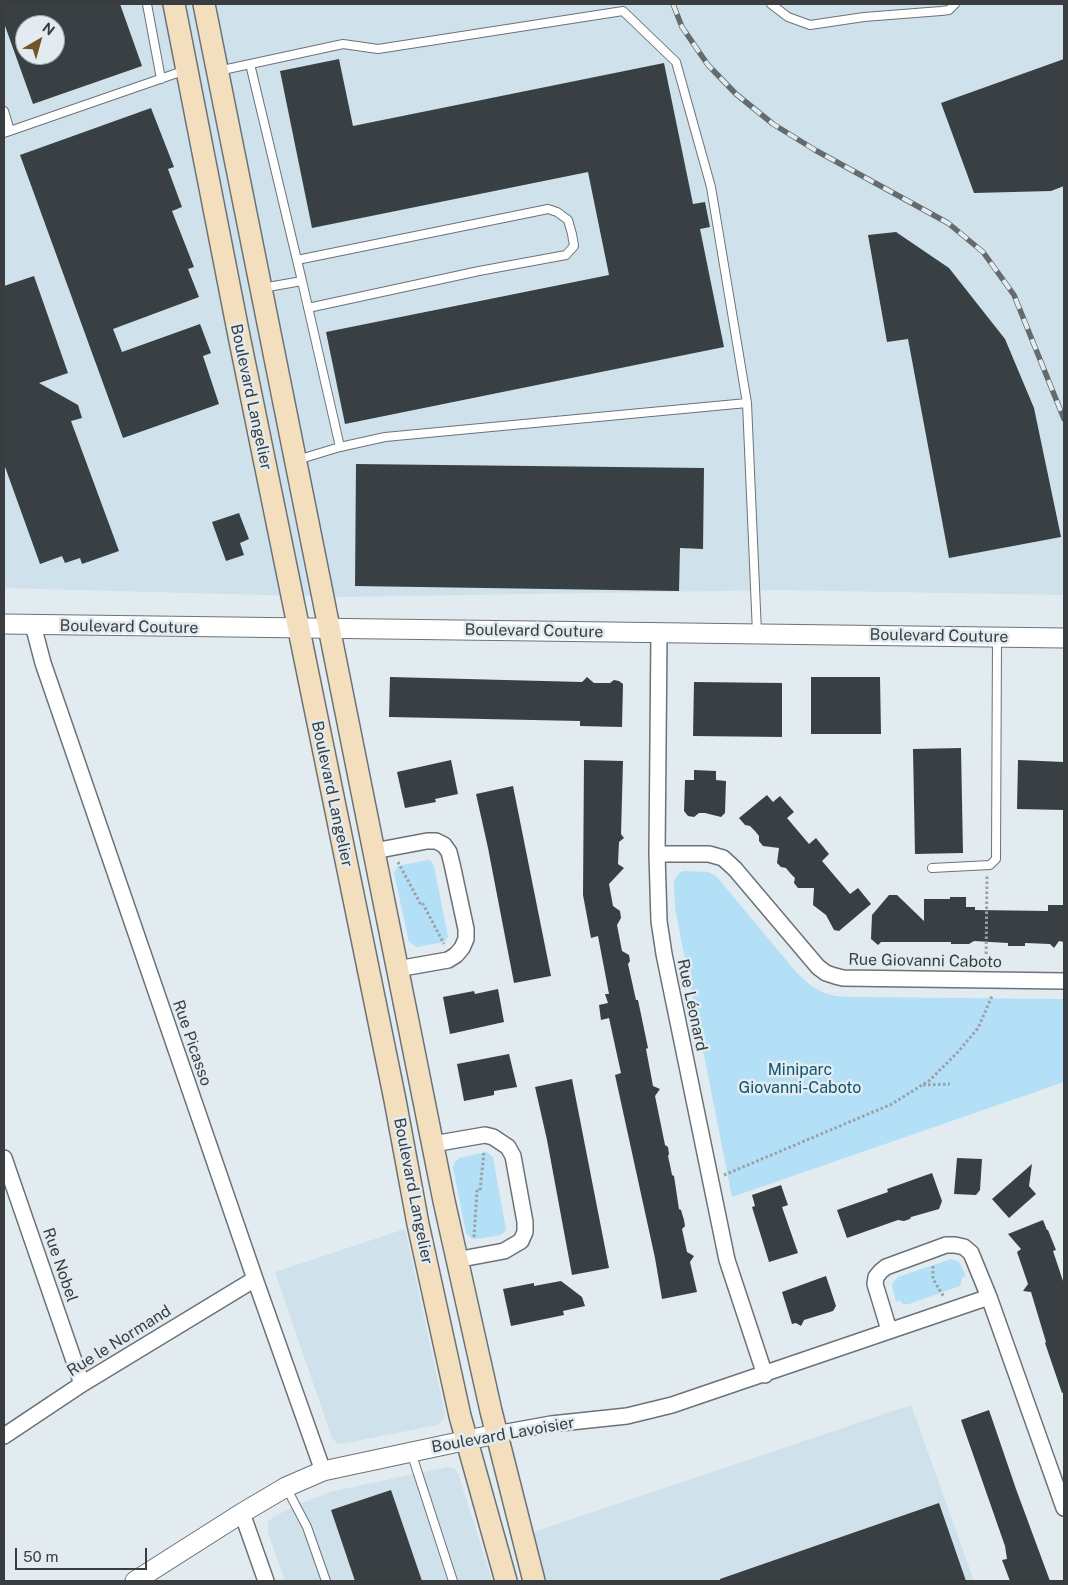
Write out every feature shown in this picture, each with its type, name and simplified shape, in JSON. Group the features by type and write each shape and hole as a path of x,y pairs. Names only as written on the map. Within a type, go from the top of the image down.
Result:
{"main road":[{"name":"Boulevard Langelier","path":"174,4 395,1100 413,1198 466,1440 506,1581"},
{"name":"Boulevard Langelier","path":"204,4 456,1260 496,1434 534,1581"}],"street":[{"name":"Boulevard Couture","path":"4,624 1064,638"},
{"name":"Rue Picasso","path":"33,625 43,663 323,1471"},
{"name":"Rue Léonard","path":"659,633 657,854 659,921 710,1180 732,1278 764,1375"},
{"name":"Boulevard Langelier","path":"374,851 427,841 436,841 444,844 449,852 466,929 466,939 462,948 451,958"},
{"name":"Rue Giovanni Caboto","path":"657,854 709,854 723,858 735,869 812,960 826,973 843,978 1064,981"},
{"path":"397,970 451,958"},
{"name":"Boulevard Langelier","path":"433,1144 485,1136 493,1137 508,1147 513,1156 525,1232 521,1241 504,1252 456,1260"},
{"name":"Rue Nobel","path":"4,1158 82,1384"},
{"path":"889,1330 876,1290 876,1277 886,1267 946,1245 964,1247 971,1253 976,1261 1064,1508"},
{"name":"Rue le Normand","path":"4,1436 82,1384 255,1279"},
{"name":"Boulevard Lavoisier","path":"135,1581 286,1487 323,1471 411,1451 551,1424 642,1413 764,1375 889,1330 989,1297"},
{"path":"242,1513 266,1581"}],"lane":[{"path":"147,4 162,79"},
{"path":"770,4 788,17 810,25 950,10 955,4"},
{"path":"218,71 343,44 378,49 623,10 676,62 711,187 747,403 757,634"},
{"path":"250,64 340,447"},
{"path":"4,111 7,132 186,70"},
{"path":"297,260 548,209 557,212 568,220 572,234 574,246 566,255 479,271 308,308"},
{"path":"262,288 302,281"},
{"path":"296,461 340,447 385,437 747,403"},
{"path":"932,868 990,865 996,859 997,636"},
{"path":"411,1451 453,1581"},
{"path":"286,1487 307,1527 326,1581"}],"path":[{"path":"398,862 420,903 422,902 451,958"},
{"path":"710,1180 892,1104 930,1080 958,1052 978,1028 992,979 987,865"},
{"path":"922,1085 950,1084"},
{"path":"474,1237 485,1136"},
{"path":"933,1250 933,1279 952,1310"}],"shaded area":[{"path":"4,4 1064,4 1064,595 780,590 341,597 4,588"},
{"path":"405,1229 445,1414 444,1419 437,1425 341,1444 337,1443 332,1438 275,1272"},
{"path":"911,1405 974,1581 545,1581 534,1532"},
{"path":"447,1467 455,1469 458,1473 492,1581 285,1581 268,1533 268,1522 273,1517 330,1492"}],"green space":[{"path":"430,860 434,866 448,937 444,942 417,947 409,942 394,873 398,866"},
{"name":"Miniparc Giovanni-Caboto","path":"683,871 708,872 716,876 797,973 810,985 822,992 835,996 855,997 1064,999 1064,1082 732,1197 675,908 674,882 678,874"},
{"path":"487,1152 493,1157 506,1230 501,1235 472,1239 466,1233 453,1168 454,1163 459,1158"},
{"path":"951,1259 959,1262 966,1276 962,1278 960,1286 909,1304 903,1304 899,1300 896,1302 892,1286 898,1277"}],"building":[{"path":"4,4 120,4 142,66 33,104 19,65 65,65 65,15 15,15 15,54 4,23"},
{"path":"339,59 353,126 664,63 693,204 705,202 710,227 700,229 724,347 345,424 326,332 609,275 588,172 312,228 280,71"},
{"path":"1064,59 1064,186 1051,191 974,193 941,103"},
{"path":"151,108 174,167 168,169 182,207 172,211 194,267 188,269 199,297 113,329 122,352 200,324 211,353 203,356 219,404 123,438 20,155"},
{"path":"896,232 949,268 1005,339 1034,408 1061,537 949,558 908,339 887,342 868,235"},
{"path":"34,276 68,373 39,383 78,405 82,418 71,421 119,551 82,564 80,558 65,563 62,556 40,564 4,464 4,286"},
{"path":"356,464 704,468 703,549 680,548 679,591 355,586"},
{"path":"239,513 249,539 240,543 244,555 226,561 212,522"},
{"path":"390,677 582,682 587,677 594,683 619,681 623,684 622,727 580,726 580,721 389,717"},
{"path":"811,677 880,677 881,734 811,734"},
{"path":"694,682 782,683 782,737 693,736"},
{"path":"961,748 963,853 915,854 913,749"},
{"path":"451,760 458,794 435,799 436,802 405,808 397,772"},
{"path":"584,760 623,761 621,834 624,838 619,842 618,864 624,868 609,884 613,906 620,911 621,918 617,925 622,951 629,955 630,961 628,964 648,1048 646,1049 653,1086 660,1089 655,1096 665,1145 668,1147 668,1156 672,1175 674,1176 679,1209 684,1220 685,1226 682,1229 687,1252 694,1256 690,1262 697,1292 662,1299 655,1258 615,1075 621,1073 609,1018 601,1020 599,1005 608,1003 605,994 609,994 598,936 591,938 583,895"},
{"path":"1018,760 1064,762 1064,810 1017,809"},
{"path":"694,770 716,771 716,780 726,781 725,813 721,817 699,813 694,817 688,816 684,811 685,780 694,780"},
{"path":"513,786 551,976 514,983 476,794"},
{"path":"767,795 773,802 780,796 794,812 787,818 809,844 816,838 829,854 822,861 850,894 858,888 871,904 839,931 834,930 826,915 813,905 814,888 798,888 794,883 795,878 786,868 781,867 777,863 779,848 763,846 755,831 750,826 745,825 739,818"},
{"path":"889,895 897,895 924,921 924,899 966,897 966,907 975,907 975,910 1048,911 1048,905 1064,905 1064,942 1059,941 1054,948 1050,944 1025,943 1025,946 1008,946 1008,943 974,941 969,944 951,944 951,942 881,942 878,945 871,939 872,915"},
{"path":"498,989 504,1022 450,1034 443,997 474,991 475,994"},
{"path":"509,1054 517,1087 494,1091 494,1095 464,1101 457,1064"},
{"path":"572,1079 609,1268 572,1275 547,1140 535,1087"},
{"path":"957,1158 982,1159 980,1190 976,1195 954,1194"},
{"path":"1032,1164 1029,1186 1036,1194 1009,1218 992,1199"},
{"path":"932,1173 942,1201 939,1209 911,1217 904,1221 898,1220 847,1238 837,1210 888,1192 887,1189"},
{"path":"781,1185 788,1205 782,1207 798,1253 769,1262 752,1207 755,1206 752,1195"},
{"path":"1043,1220 1056,1250 1053,1251 1064,1284 1064,1392 1062,1393 1045,1343 1031,1292 1023,1291 1028,1284 1017,1252 1021,1249 1008,1234"},
{"path":"826,1276 836,1306 833,1311 804,1320 801,1326 796,1323 792,1324 782,1292"},
{"path":"561,1281 582,1297 585,1306 563,1311 564,1315 511,1326 503,1289 534,1283 534,1286"},
{"path":"989,1410 1050,1581 1010,1581 1002,1560 1007,1559 1005,1546 961,1420"},
{"path":"391,1490 422,1581 355,1581 331,1510"},
{"path":"939,1503 966,1581 720,1581 720,1579"}],"railway":[{"path":"673,4 682,27 708,65 736,94 773,124 815,150 948,223 983,252 1014,295 1064,419"}]}
